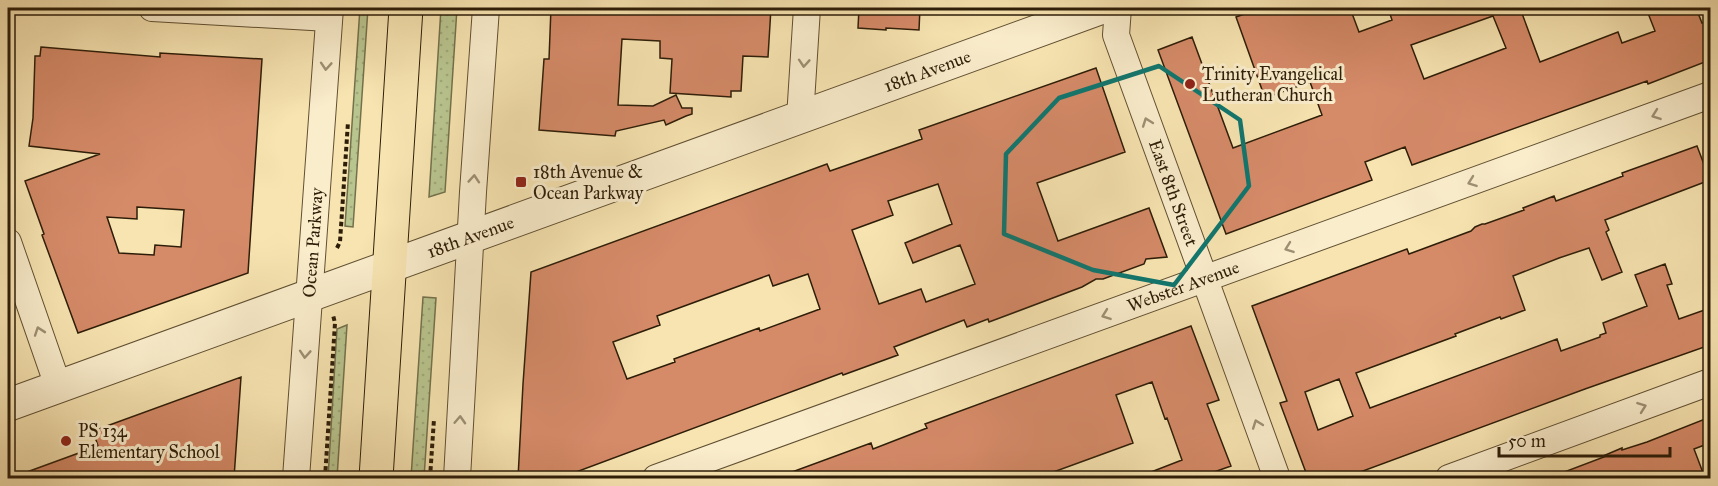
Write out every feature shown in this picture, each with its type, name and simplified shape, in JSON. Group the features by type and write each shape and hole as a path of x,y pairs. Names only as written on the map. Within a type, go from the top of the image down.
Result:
{"main road":[{"path":"376,478 406,8"}],"street":[{"path":"152,8 330,13"},
{"path":"457,478 470,237 486,8"},
{"path":"800,118 807,8"},
{"name":"18th Avenue","path":"8,405 58,386 320,304 333,286 1101,8"},
{"name":"East 8th Street","path":"1118,8 1116,35 1277,478"},
{"name":"Ocean Parkway","path":"296,478 320,304 330,13"},
{"name":"Webster Avenue","path":"656,478 1710,95"},
{"path":"8,242 58,386"},
{"path":"1449,478 1710,382"}],"path":[{"path":"320,304 335,323 325,478"}],"highlighted area":[{"path":"1159,66 1240,120 1249,186 1174,285 1093,270 1004,234 1006,154 1059,98"}],"green space":[{"path":"360,8 368,8 353,227 345,226"},
{"path":"441,8 457,8 445,192 429,197"},
{"path":"423,297 436,298 424,478 411,478"},
{"path":"347,325 337,478 328,478 337,329"}],"building":[{"path":"551,8 771,8 768,57 743,56 741,91 731,91 731,97 670,93 672,59 660,58 660,41 622,39 618,105 653,106 676,95 682,108 692,108 692,114 666,125 664,120 616,131 615,136 539,130 544,59 549,59"},
{"path":"859,8 920,8 919,30 858,28"},
{"path":"1261,8 1350,8 1359,32 1392,20 1388,8 1520,8 1540,62 1618,32 1622,43 1655,31 1646,8 1696,8 1702,23 1706,22 1710,33 1710,60 1648,84 1647,81 1412,165 1405,147 1365,162 1372,180 1226,234 1158,50 1192,37 1233,148 1322,115 1310,82 1265,98 1236,17","holes":["1493,16 1506,48 1424,79 1411,45"]},
{"path":"41,47 160,57 160,53 262,59 248,273 78,333 25,181 100,154 29,146 33,118 35,56 40,56","holes":["137,207 184,210 181,247 155,245 154,255 119,253 107,217 137,219"]},
{"path":"1096,68 1125,152 1037,183 1058,241 1149,208 1167,257 1146,259 1144,264 1103,279 1096,279 1082,287 989,322 988,319 967,327 964,320 894,347 898,355 843,375 842,373 560,478 518,478 531,272 827,164 830,171 922,139 919,130","holes":["938,184 952,224 905,243 913,263 960,245 975,284 926,302 921,289 879,304 852,230 893,215 888,201","808,274 820,309 760,331 759,328 627,379 613,342 660,325 657,316 769,275 773,286"]},
{"path":"1697,146 1710,180 1605,220 1609,230 1606,232 1622,272 1602,280 1589,248 1559,258 1513,276 1525,310 1501,319 1500,317 1356,373 1370,408 1557,339 1561,351 1600,337 1606,333 1603,323 1647,306 1635,275 1665,264 1672,284 1667,285 1679,319 1710,308 1710,345 1344,478 1308,478 1280,403 1287,401 1252,306 1407,249 1409,254 1471,231 1482,224 1524,210 1523,208 1554,196 1556,201 1623,176 1622,173","holes":["1339,379 1353,416 1318,430 1305,392"]},
{"path":"1191,326 1219,400 1207,404 1231,466 1197,478 1138,478 1182,460 1152,382 1116,395 1133,443 1037,478 781,478 781,476 871,443 873,449 927,428 925,424"},
{"path":"241,377 234,478 17,478 16,476 98,446 93,431"},
{"path":"1710,417 1710,443 1694,449 1705,478 1551,478 1622,448 1622,450 1647,442"}],"place":[{"name":"Trinity Evangelical Lutheran Church","path":"1190,84"},
{"name":"18th Avenue & Ocean Parkway","path":"521,182"},
{"name":"PS 134 Elementary School","path":"66,441"}]}
